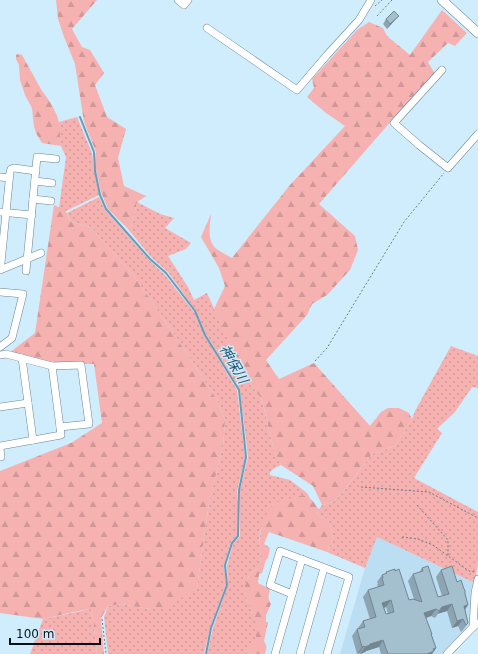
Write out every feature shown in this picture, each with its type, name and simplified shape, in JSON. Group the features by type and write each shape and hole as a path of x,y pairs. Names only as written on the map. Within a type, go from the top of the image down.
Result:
{"main road":[{"path":"442,0 478,33"}],"street":[{"path":"178,0 184,5 188,0"},
{"path":"206,28 297,90 357,23 371,0"},
{"path":"442,70 394,123 418,145 448,168 478,134"},
{"path":"26,271 38,157 56,159"},
{"path":"11,265 0,263 3,212 10,172 11,169 14,168 36,172"},
{"path":"0,177 9,178"},
{"path":"35,181 52,183"},
{"path":"33,199 51,201"},
{"path":"3,212 32,215"},
{"path":"0,270 41,253"},
{"path":"0,292 23,294 12,338 0,347"},
{"path":"0,355 6,354 52,366 81,365 89,424 60,427"},
{"path":"22,358 33,440"},
{"path":"0,446 61,435 52,366"},
{"path":"0,407 28,403"},
{"path":"0,449 0,457"},
{"path":"292,594 270,585 280,550 349,577 327,654"},
{"path":"275,654 302,559"},
{"path":"300,654 324,568"},
{"path":"447,654 475,625 477,576"}],"path":[{"path":"375,7 382,0"},
{"path":"377,16 392,0"},
{"path":"315,361 328,348 404,222 448,168"},
{"path":"361,487 429,492 478,518"},
{"path":"417,505 448,540 448,556"},
{"path":"402,537 418,539 433,545 477,576"},
{"path":"102,619 106,654"}],"shaded area":[{"path":"377,537 475,583 469,625 442,654 340,654 365,568"}],"green space":[{"path":"56,0 97,0 72,29 82,47 90,50 104,73 95,85 107,117 126,129 118,158 124,186 146,196 137,202 131,228 127,228 108,209 101,192 95,165 96,152 84,122 75,64 58,19"},
{"path":"442,10 467,33 455,46 448,43 428,62 435,74 386,127 319,204 355,236 358,250 350,270 327,295 312,304 307,315 266,360 279,379 314,363 370,426 381,412 388,408 399,408 409,413 412,419 395,446 372,454 342,493 333,502 322,505 313,486 281,465 274,451 262,400 244,374 214,309 225,286 219,268 201,237 211,214 210,238 212,243 218,250 232,258 290,185 345,126 307,97 314,88 312,79 357,30 369,22 383,28 387,36 410,55"},
{"path":"16,55 22,55 55,111 59,123 61,146 42,143 37,135 34,127 32,108 25,95 20,80 19,65 16,59"},
{"path":"77,117 92,153 99,195 66,211 59,208 66,157 61,146 59,122"},
{"path":"99,197 105,210 149,260 165,275 194,312 204,335 237,390 245,457 237,491 237,535 231,542 224,565 226,584 210,628 204,654 108,654 104,617 108,606 121,604 150,609 197,587 209,503 223,446 225,420 217,400 137,280 91,227 71,222 67,213"},
{"path":"137,202 160,214 174,218 165,228 191,243 186,249 168,256 188,287 194,300 207,293 244,374 262,400 274,451 281,465 270,472 270,475 290,480 307,493 310,498 303,495 273,505 263,522 260,538 260,564 257,569 250,573 245,585 245,593 250,608 256,618 256,642 248,652 249,654 207,654 213,628 228,584 227,566 233,544 240,536 240,490 248,457 240,390 206,334 196,311 168,272 152,258 127,228 131,228"},
{"path":"54,205 65,210 71,222 91,227 137,280 217,400 225,420 223,446 209,503 197,587 167,609 150,609 121,604 108,606 101,618 104,654 97,654 91,609 43,619 0,613 0,471 71,443 102,423 94,364 49,364 9,353 35,333"},
{"path":"451,346 478,356 478,388 472,387 455,412 437,429 442,433 414,478 478,512 478,562 475,583 377,537 365,568 327,552 332,539 331,528 327,519 319,516 317,512 322,505 333,502 342,493 372,454 395,446 412,419"},
{"path":"303,495 311,499 319,510 317,512 319,516 327,519 332,532 331,543 327,552 269,532 264,544 270,548 268,558 262,573 259,574 258,583 270,589 269,599 271,604 266,615 266,622 268,622 264,641 266,648 265,654 249,654 248,652 250,646 256,642 256,618 250,608 245,593 245,585 250,573 258,568 260,563 260,537 264,518 273,505"},
{"path":"91,609 97,654 30,654 43,619"}],"building":[{"path":"394,11 399,16 390,24 386,19"},
{"path":"428,566 438,597 449,594 441,570 452,566 457,582 461,580 465,590 468,605 464,606 468,623 466,625 463,619 457,621 452,604 442,607 439,611 436,609 424,613 436,648 433,649 434,651 427,654 388,654 383,640 362,647 357,629 365,627 363,621 376,617 368,590 384,585 382,575 387,573 386,572 399,569 409,600 413,599 422,602 413,574 423,571 422,568","holes":["391,600 394,612 386,614 382,603"]}],"waterway":[{"name":"神保川","path":"80,117 94,152 95,171 100,195 106,209 150,259 166,273 195,311 205,335 239,390 246,457 239,490 238,536 232,543 225,565 227,585 211,628 206,654"}]}
